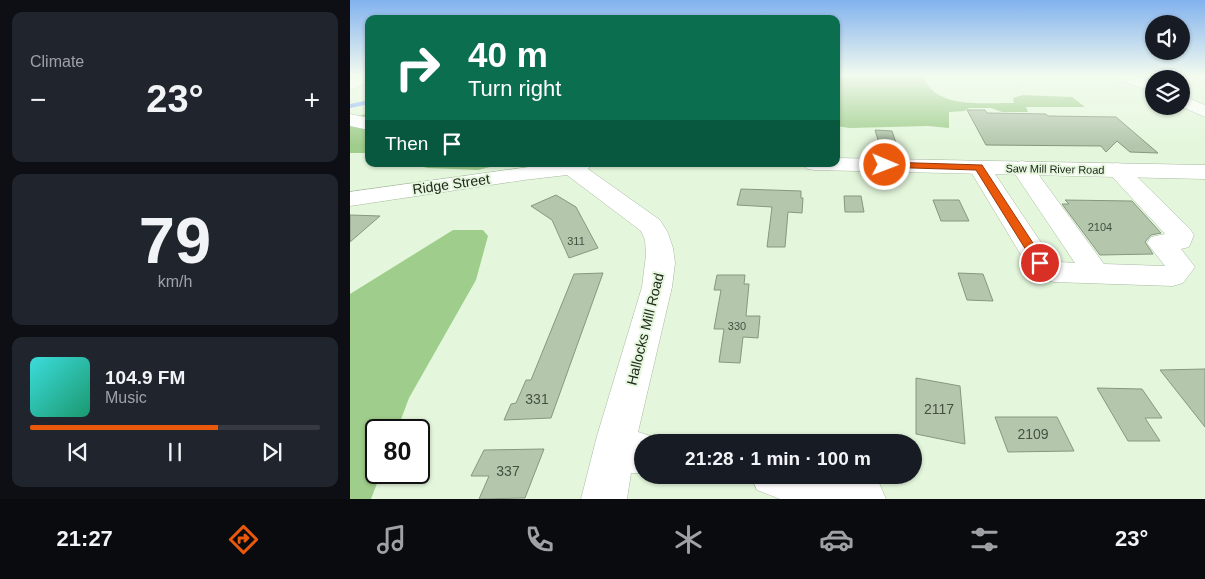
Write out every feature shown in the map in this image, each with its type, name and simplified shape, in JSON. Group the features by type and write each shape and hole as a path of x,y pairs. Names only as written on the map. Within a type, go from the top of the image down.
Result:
{"main road":[{"path":"1190,104 1205,112"},
{"path":"350,120 365,123"},
{"name":"Saw Mill River Road","path":"840,164 1205,172"},
{"name":"Ridge Street","path":"350,199 569,167"},
{"name":"Hallocks Mill Road","path":"578,167 651,226 658,236 660,248 661,265 628,452 604,499"},
{"path":"979,167 1040,263 1054,272 1173,276 1181,267 1162,243 1179,241 1181,235 1117,170"},
{"path":"1022,168 1090,264 1085,274"},
{"path":"806,484 863,499"}],"green space":[{"path":"840,98 947,98 976,103 1014,103 1013,98 1074,98 1085,107 1026,107 1028,112 1002,112 991,108 969,108 964,111 949,112 949,128 928,126 840,127"},
{"path":"365,114 365,153 350,153 350,118"},
{"path":"424,167 490,167 478,170"},
{"path":"453,230 483,230 488,236 476,280 409,398 401,419 365,419 365,484 377,484 371,499 350,499 350,294"}],"building":[{"path":"967,110 985,110 987,113 1046,114 1048,116 1116,117 1158,153 1130,152 1117,141 1106,152 1101,146 986,145"},
{"path":"875,130 892,131 897,146 880,146"},
{"path":"741,189 801,191 801,198 803,198 802,213 788,212 785,247 767,247 772,207 737,205"},
{"path":"556,195 576,207 598,248 569,258 552,220 531,206"},
{"path":"844,196 861,196 864,212 845,212"},
{"path":"933,200 959,200 969,221 941,221"},
{"path":"1065,200 1132,201 1161,233 1151,235 1145,242 1153,254 1100,255 1062,204 1069,204"},
{"path":"350,215 380,216 350,242"},
{"path":"603,273 551,418 504,420 511,404 516,403 526,380 531,380 574,274"},
{"path":"958,273 983,274 993,301 967,300"},
{"path":"717,275 745,275 744,284 749,284 746,316 760,316 758,338 743,337 740,363 719,362 724,329 714,329 721,290 714,290"},
{"path":"1205,369 1205,427 1160,370"},
{"path":"916,378 960,386 965,444 916,434"},
{"path":"1097,388 1142,389 1162,418 1145,418 1160,441 1128,441"},
{"path":"995,417 1057,417 1074,451 1008,452"},
{"path":"544,449 525,498 479,499 489,476 471,476 484,450"}],"waterway":[{"path":"350,106 365,103"}],"route":[{"path":"885,165 979,167 1040,263"}]}
